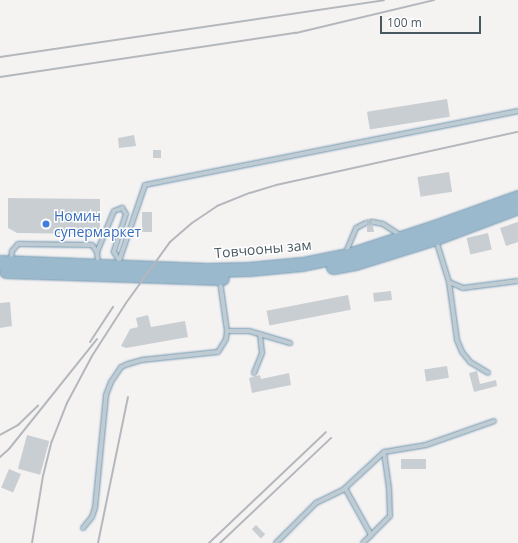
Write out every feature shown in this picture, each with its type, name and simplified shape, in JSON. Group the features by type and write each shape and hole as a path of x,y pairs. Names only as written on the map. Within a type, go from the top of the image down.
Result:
{"highway":[{"name":"Товчооны зам","path":"5,262 98,258 118,263 207,270 249,269 302,264 344,256 404,237 518,197"},
{"name":"Товчооны зам","path":"0,271 219,278 249,278 304,273 355,263 436,238 518,207"}],"lane":[{"path":"118,263 145,185 518,111"},
{"path":"98,258 114,211 122,208 125,210 126,214 114,252 118,263"},
{"path":"373,222 383,224 404,237"},
{"path":"344,256 356,228 366,223"},
{"path":"436,238 449,282 457,340 462,352 470,362 488,373"},
{"path":"5,262 18,244 92,245 98,258"},
{"path":"83,528 92,517 95,508 106,394 115,375 121,368 142,360 218,352 226,339 227,331 219,278"},
{"path":"449,282 463,288 518,281"},
{"path":"227,331 243,330 290,343"},
{"path":"254,373 262,353 260,334"},
{"path":"276,543 316,503 345,488 384,452 426,446 494,421"},
{"path":"363,543 387,519 390,510 384,452"},
{"path":"345,488 371,535"}],"building":[{"path":"447,99 450,117 370,129 367,112"},
{"path":"134,135 136,146 119,148 118,138"},
{"path":"153,150 161,150 161,158 153,158"},
{"path":"449,172 452,192 421,197 417,177"},
{"path":"8,198 100,199 100,229 91,234 17,233 8,228"},
{"path":"142,212 152,212 152,232 142,232"},
{"path":"373,218 370,223 373,226 374,232 367,232 369,223 366,219"},
{"path":"518,222 518,242 506,246 500,228"},
{"path":"488,233 492,250 470,255 467,238"},
{"path":"391,291 392,300 374,302 373,293"},
{"path":"348,295 351,310 269,326 267,311"},
{"path":"10,302 12,326 0,328 0,303"},
{"path":"148,315 151,327 185,321 188,337 126,348 121,346 130,329 138,327 136,318"},
{"path":"447,366 449,378 426,381 424,370"},
{"path":"477,371 480,384 496,380 497,386 474,392 469,373"},
{"path":"289,373 291,385 252,393 249,378 260,375 261,379"},
{"path":"27,435 49,441 40,475 18,469"},
{"path":"401,459 426,459 426,469 401,469"},
{"path":"9,469 21,474 13,492 1,487"},
{"path":"256,525 265,534 261,538 252,529"}],"railway":[{"path":"0,57 384,0"},
{"path":"0,77 296,33 434,0"},
{"path":"32,543 43,476 52,441 67,403 92,356 126,303 170,242 192,223 217,206 276,185 518,132"},
{"path":"90,342 113,307"},
{"path":"0,457 9,449 97,339"},
{"path":"98,543 128,397"},
{"path":"0,435 18,425 38,406"},
{"path":"209,543 326,432"},
{"path":"220,543 331,438"}],"place":[{"name":"Номин супермаркет","path":"46,224"}]}
